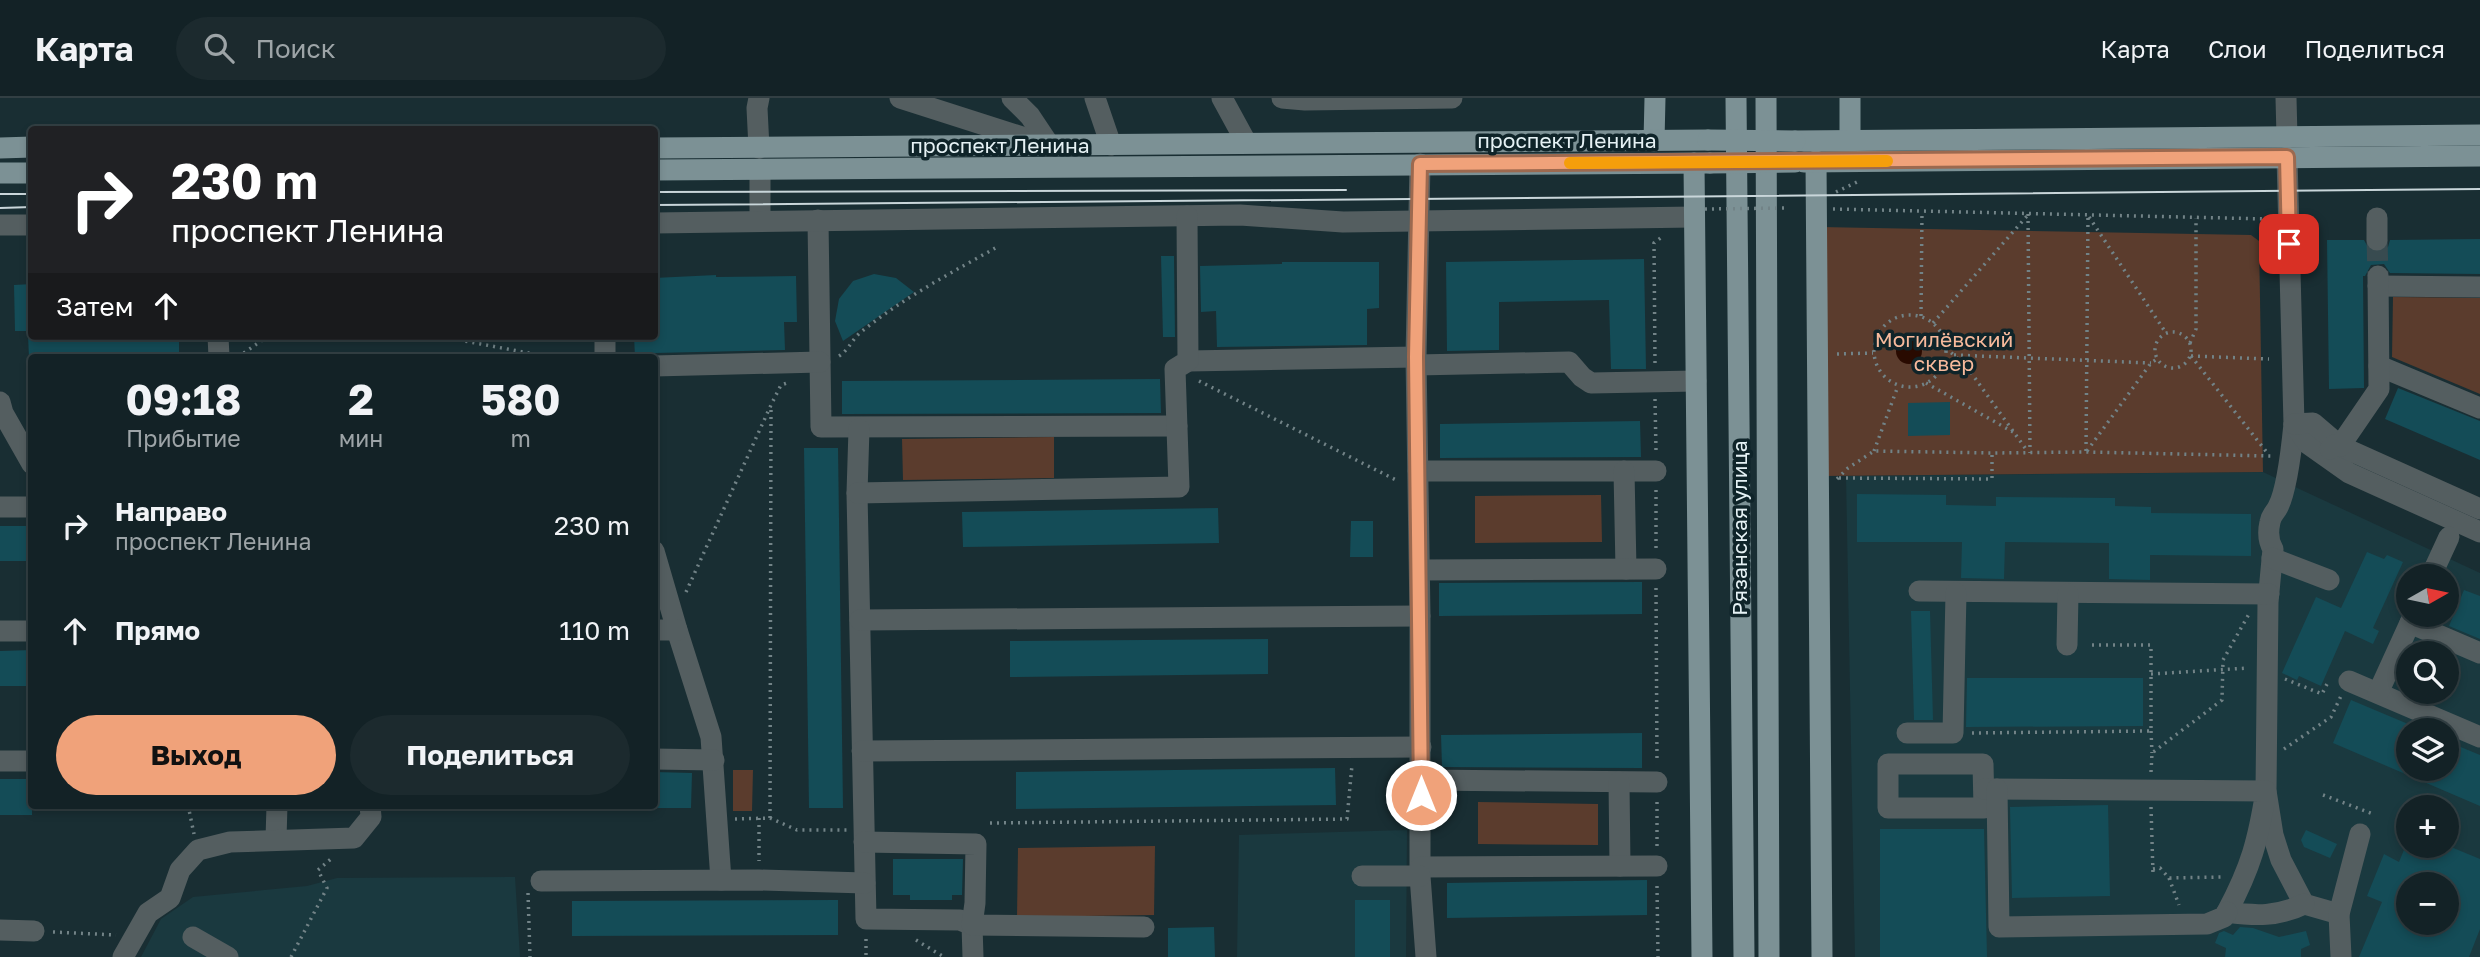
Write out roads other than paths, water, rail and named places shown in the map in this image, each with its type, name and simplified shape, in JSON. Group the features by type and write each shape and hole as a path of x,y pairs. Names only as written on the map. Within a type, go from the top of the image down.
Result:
{"main road":[{"path":"1654,141 1655,98"},
{"name":"Рязанская улица","path":"1736,98 1744,957"},
{"name":"Рязанская улица","path":"1766,98 1769,957"},
{"path":"1850,98 1850,140"},
{"name":"проспект Ленина","path":"658,148 759,158 1114,155 1420,164 1702,163 1802,155 2287,147 2480,135"},
{"name":"проспект Ленина","path":"658,170 759,158 1050,146 1114,155 1246,142 1708,140 1802,155 1850,140 2287,147 2480,156"},
{"path":"0,148 28,148"},
{"path":"1802,155 1816,208 1822,957"},
{"path":"1702,163 1696,381 1702,957"},
{"path":"0,173 28,173"}],"street":[{"path":"759,98 760,221"},
{"path":"900,98 1050,146"},
{"path":"1012,98 1030,116 1050,146"},
{"path":"1096,98 1114,155"},
{"path":"1222,98 1246,142"},
{"path":"1282,98 1452,98"},
{"path":"1990,789 1984,808 1888,808 1888,764 1983,764 1990,789 1999,927 2213,923 2224,917 2245,877 2259,836 2266,791 2269,598 2273,553 2269,541 2269,523 2278,508 2289,464 2294,424 2286,98"},
{"path":"1420,164 1416,361 1421,872 1426,957"},
{"path":"658,223 1240,215 1343,222 1699,213"},
{"path":"1187,216 1188,361"},
{"path":"2377,218 2377,240"},
{"path":"818,220 821,427 859,429 1177,426"},
{"path":"0,225 28,225"},
{"path":"2335,453 2379,389 2378,281 2480,287"},
{"path":"857,493 1178,487 1175,369 1188,361 1569,362 1591,383 1696,381"},
{"path":"658,366 820,368"},
{"path":"2379,366 2480,408"},
{"path":"0,402 6,432 28,459"},
{"path":"2294,424 2308,444 2480,509"},
{"path":"859,429 857,493 866,919 961,920 972,925 1144,927"},
{"path":"2335,453 2349,473 2480,532"},
{"path":"1624,471 1626,569"},
{"path":"1418,481 1656,471"},
{"path":"0,508 28,507"},
{"path":"2437,564 2449,537"},
{"path":"2273,553 2329,580"},
{"path":"658,565 711,737 719,820 721,880"},
{"path":"1420,570 1656,569"},
{"path":"1919,592 2269,598"},
{"path":"1907,733 1953,733 1956,593"},
{"path":"2067,645 2068,594"},
{"path":"860,620 1420,616"},
{"path":"658,629 675,625"},
{"path":"2378,693 2408,627"},
{"path":"2428,627 2480,653"},
{"path":"0,631 28,631"},
{"path":"2341,677 2480,737"},
{"path":"862,751 1421,747"},
{"path":"658,759 714,760"},
{"path":"0,761 28,761"},
{"path":"1421,780 1657,782"},
{"path":"1619,782 1620,866"},
{"path":"1990,789 2266,791"},
{"path":"2266,791 2273,835 2281,860 2304,904"},
{"path":"276,839 277,809"},
{"path":"123,957 148,913 170,898 180,870 198,849 230,842 354,838 371,817 370,809"},
{"path":"2341,957 2339,915 2360,834"},
{"path":"864,836 976,844 973,957"},
{"path":"1362,876 1657,866"},
{"path":"541,881 760,880 865,883"},
{"path":"2227,912 2270,915 2287,912 2304,904 2339,915"},
{"path":"0,930 34,931"},
{"path":"193,937 229,957"}],"tunnel":[{"path":"2377,240 2378,276"}],"tram line":[{"path":"658,205 2480,189"},
{"path":"658,192 1346,190"},
{"path":"0,194 28,194"},
{"path":"0,208 28,207"}],"park label":[{"name":"Могилёвский сквер","path":"1944,352"}]}
